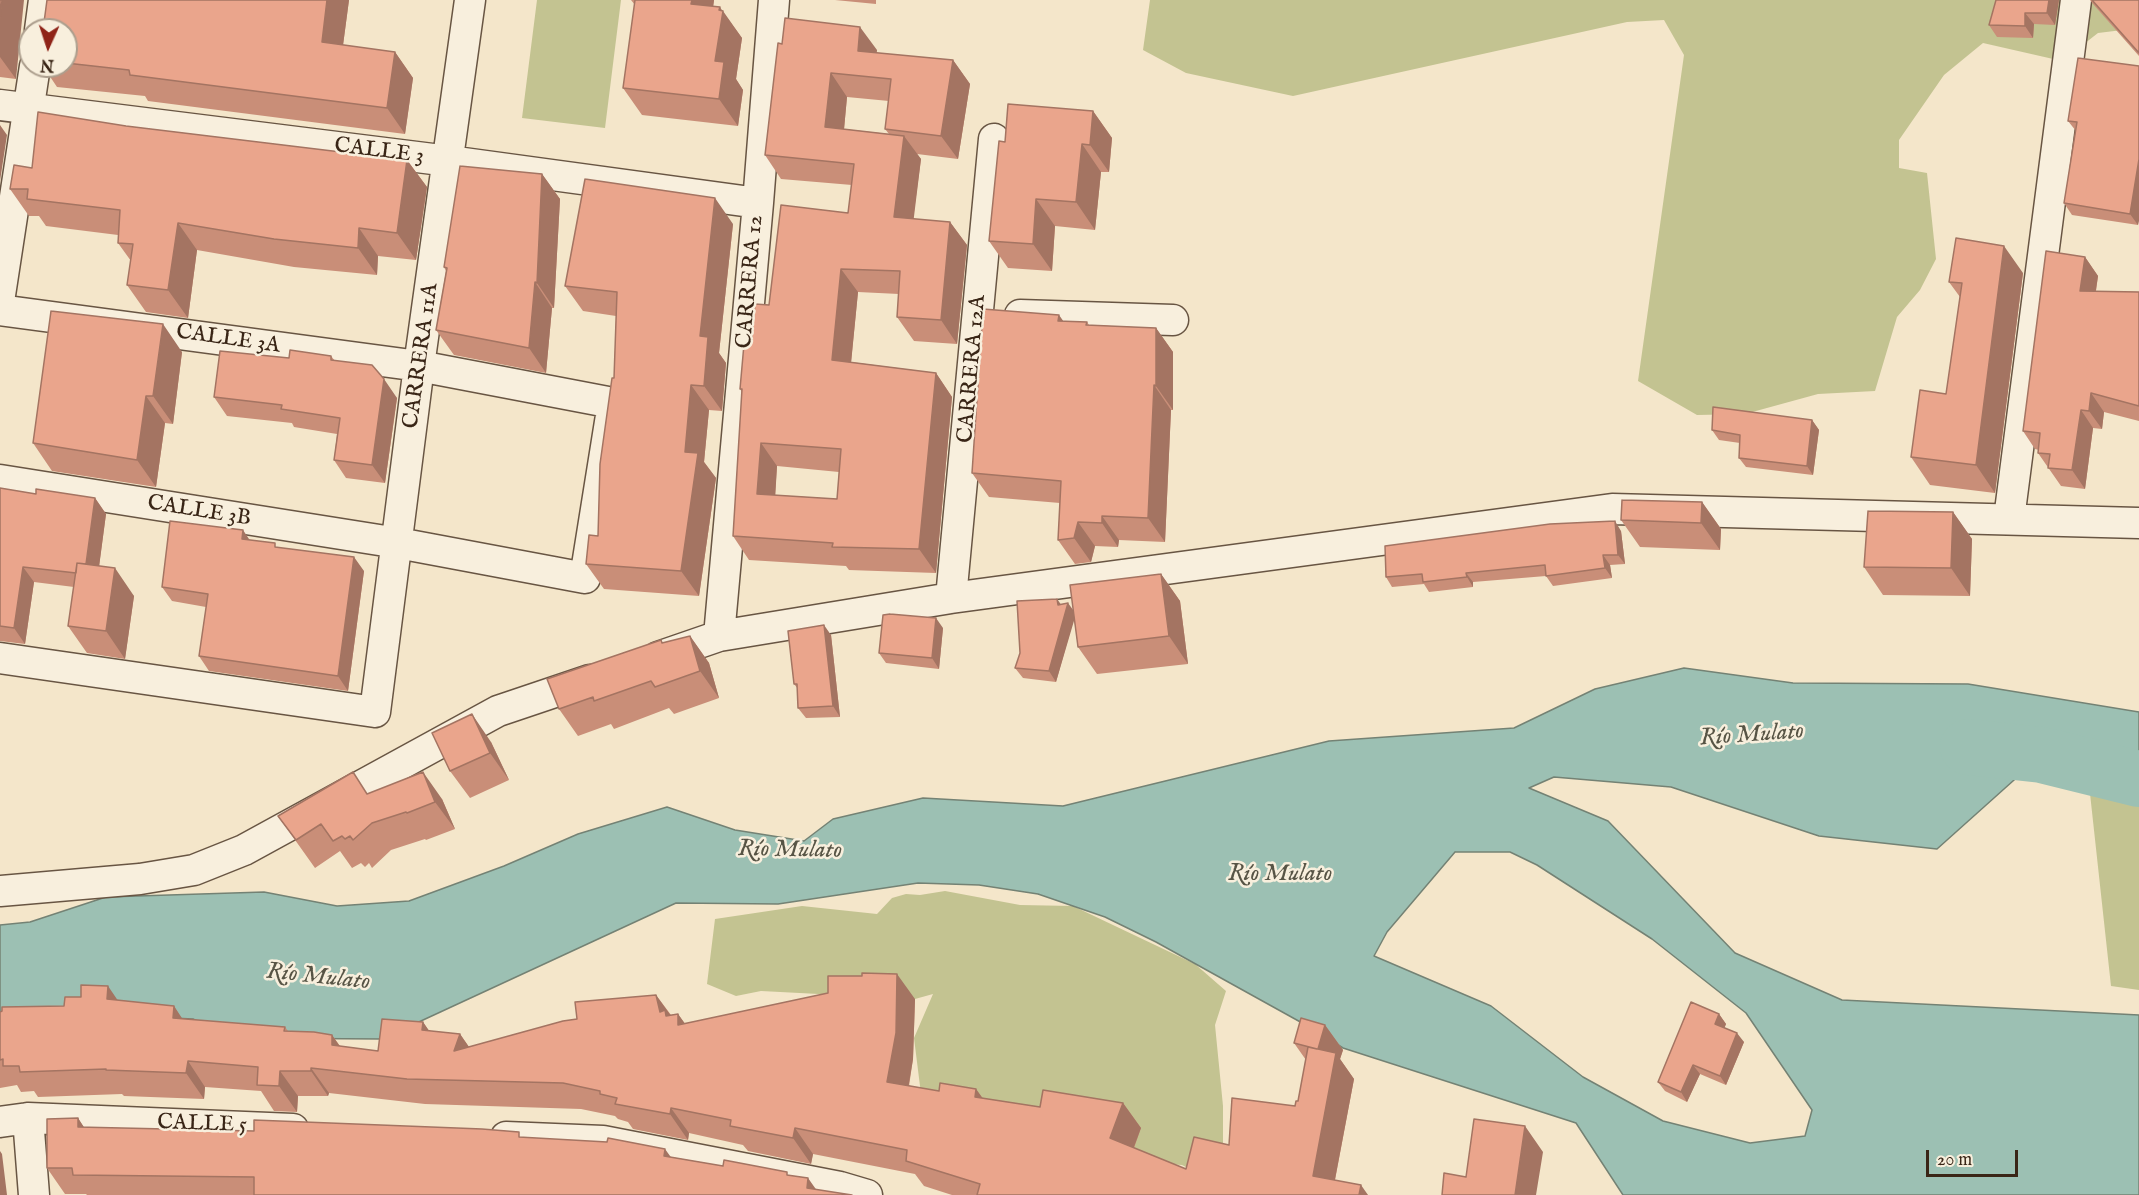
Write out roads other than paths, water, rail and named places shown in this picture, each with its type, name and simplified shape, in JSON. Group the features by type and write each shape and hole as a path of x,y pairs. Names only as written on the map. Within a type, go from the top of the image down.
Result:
{"street":[{"path":"42,18 44,0"},
{"name":"CARRERA 11A","path":"0,658 375,711 419,366 470,0"},
{"name":"CARRERA 12","path":"719,636 774,0"},
{"path":"2009,519 2076,0"},
{"path":"0,295 33,78"},
{"name":"CALLE 3","path":"0,105 449,161 758,203"},
{"name":"CARRERA 12A","path":"951,598 994,139"},
{"name":"CALLE 3A","path":"0,310 419,366 613,403 585,578 398,543"},
{"path":"978,314 1173,320"},
{"name":"CALLE 3B","path":"0,480 398,543"},
{"path":"0,891 140,879 194,870 244,850 498,711 719,636 951,598 1612,509 2139,523"},
{"path":"14,1120 34,1195"},
{"name":"CALLE 5","path":"14,1120 316,1130"},
{"path":"483,1136 603,1141 840,1187 867,1195"}],"water":[{"name":"Río Mulato","path":"1684,668 1793,683 1968,684 2139,712 2139,779 2042,755 1937,849 1819,836 1671,787 1554,777 1529,788 1608,821 1735,953 1842,1000 2139,1015 2139,1195 1623,1195 1576,1123 1343,1048 1156,942 1105,917 1038,894 979,885 918,883 778,904 676,903 382,1039 233,1038 193,1019 172,1018 0,1064 0,925 30,922 106,897 264,892 337,906 409,901 504,866 578,834 667,807 735,830 804,841 833,819 923,798 1063,806 1329,741 1514,728 1595,689","holes":["1455,852 1510,852 1537,865 1652,939 1746,1013 1812,1110 1805,1136 1750,1143 1663,1121 1583,1077 1491,1006 1374,956 1387,932"]}],"waterway":[{"name":"Río Mulato","path":"1968,747 2042,755 2139,779"}]}
